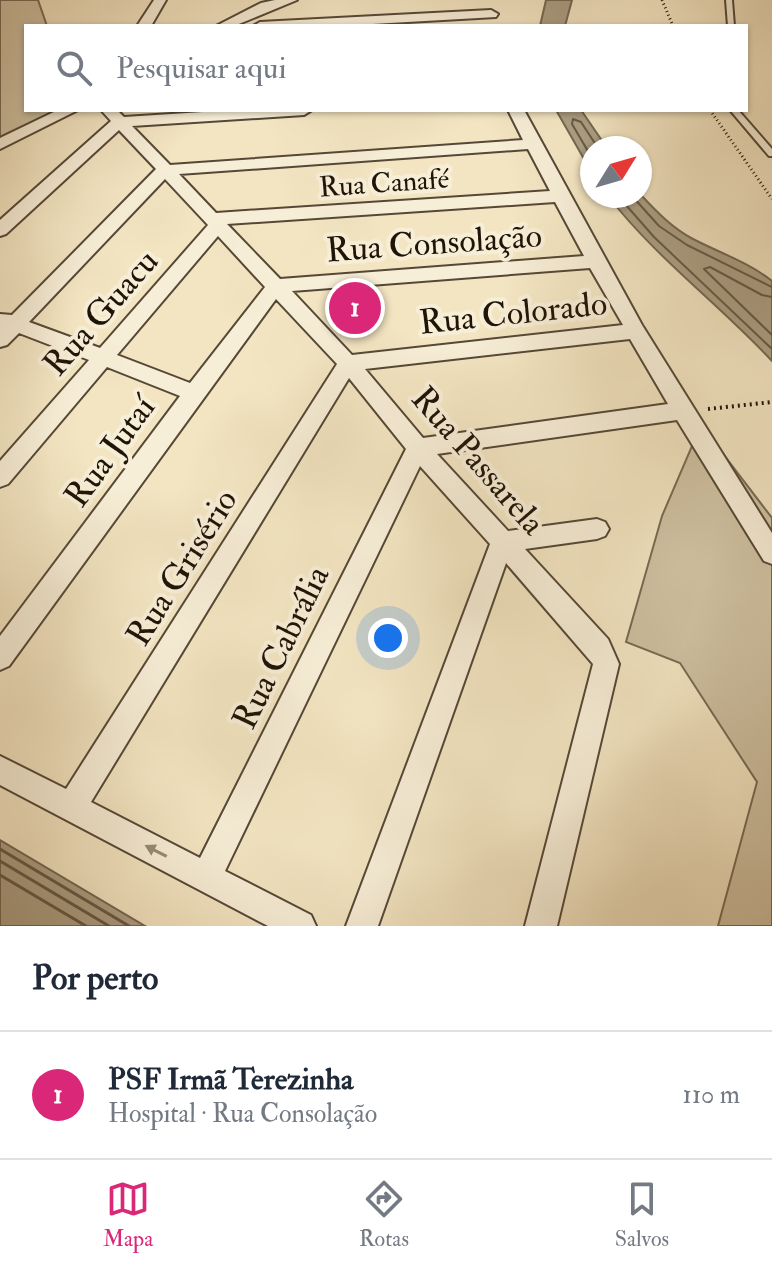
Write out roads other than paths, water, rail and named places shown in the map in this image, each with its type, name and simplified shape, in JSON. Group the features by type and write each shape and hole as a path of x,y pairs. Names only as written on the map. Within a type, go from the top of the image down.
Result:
{"street":[{"path":"145,24 160,0"},
{"path":"237,0 266,6"},
{"path":"227,24 266,6 291,0"},
{"path":"296,24 491,13"},
{"path":"0,144 66,112"},
{"path":"0,230 114,116 241,112"},
{"path":"517,112 559,196 682,411 772,553"},
{"name":"Rua Passarela","path":"114,116 348,363 418,448 591,638 606,664 541,926"},
{"path":"0,340 8,321 164,170 533,144"},
{"name":"Rua Canafé","path":"215,222 559,196"},
{"name":"Rua Guacu","path":"0,477 215,222"},
{"name":"Rua Consolação","path":"276,286 597,261"},
{"name":"Rua Jutaí","path":"0,657 276,286"},
{"path":"8,321 103,355 194,393"},
{"name":"Rua Colorado","path":"348,363 638,331"},
{"name":"Rua Grisério","path":"71,807 348,363"},
{"path":"418,448 682,411"},
{"name":"Rua Cabrália","path":"206,877 418,448"},
{"path":"362,926 502,542 597,529"},
{"path":"0,770 300,926"}],"lane":[{"path":"729,0 731,24"},
{"path":"736,112 772,154"}],"water":[{"path":"546,0 572,0 566,24 540,24"},
{"path":"557,112 582,112 599,136 580,136 580,152"},
{"path":"652,206 685,235 744,263 772,281 772,361 646,240 618,208"},
{"path":"0,840 145,926 0,926"}],"place":[{"name":"PSF Irmã Terezinha","path":"355,308"}]}
